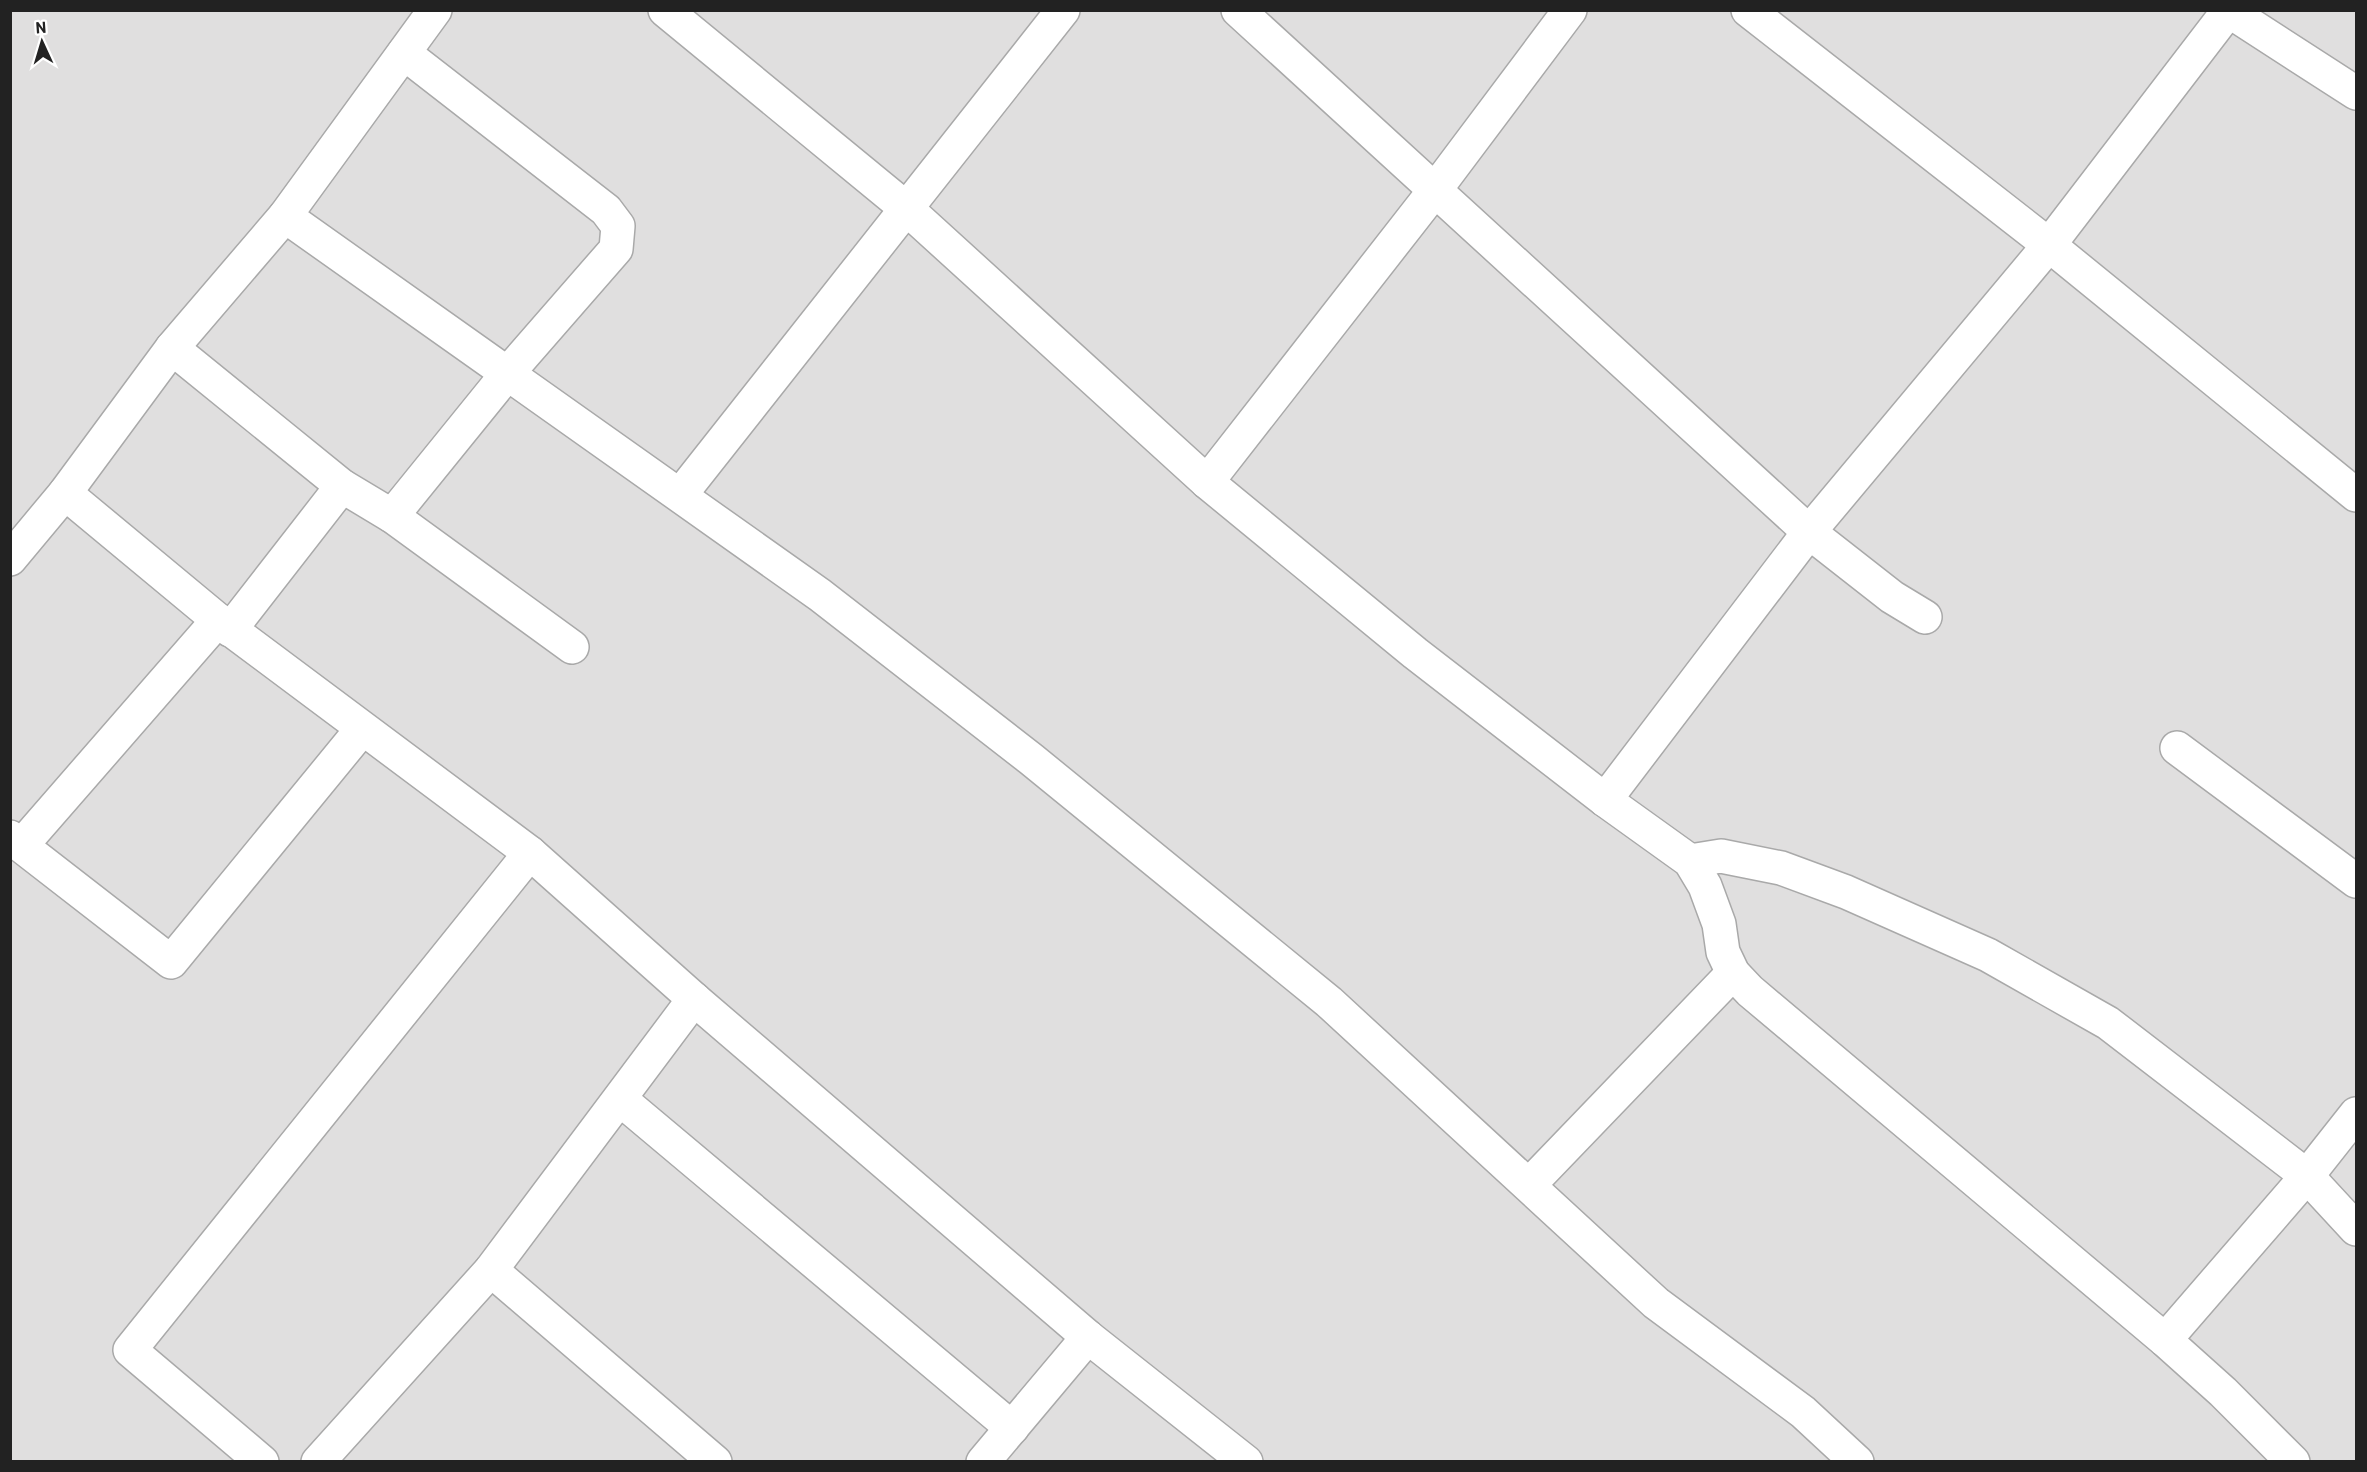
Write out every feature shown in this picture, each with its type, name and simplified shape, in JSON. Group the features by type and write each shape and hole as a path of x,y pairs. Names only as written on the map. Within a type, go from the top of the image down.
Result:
{"street":[{"path":"10,559 65,492 172,348 285,216 435,10"},
{"path":"665,10 907,209 1208,482 1415,653 1605,800 1690,861 1705,886 1719,924 1723,952 1733,973 1768,1006 2165,1340 2223,1392 2293,1461"},
{"path":"681,494 1063,10"},
{"path":"1238,10 1809,532 1892,597 1925,617"},
{"path":"1208,482 1435,190 1570,10"},
{"path":"1605,800 1809,532 2049,245 2229,11 2356,93"},
{"path":"1764,15 2356,495"},
{"path":"392,516 507,374 616,249 618,226 606,210 404,53"},
{"path":"285,216 681,494 820,595 1173,873 1329,1002 1656,1303 1803,1412 1857,1461"},
{"path":"172,348 342,486 392,516 572,646"},
{"path":"342,486 224,625 16,841 171,962 362,729"},
{"path":"65,492 224,625 530,853 694,999 1088,1337 1246,1461"},
{"path":"2177,748 2356,881"},
{"path":"262,1461 130,1350 530,853"},
{"path":"1690,861 1722,856 1781,868 1846,892 1988,955 2108,1023 2307,1176 2356,1229"},
{"path":"1528,1185 1733,973"},
{"path":"332,1457 491,1270 694,999"},
{"path":"620,1099 1012,1428"},
{"path":"2165,1340 2307,1176 2356,1114"},
{"path":"491,1270 715,1461"},
{"path":"983,1461 1088,1337"}],"shaded area":[{"path":"11,11 2356,11 2356,1461 11,1461"}]}
